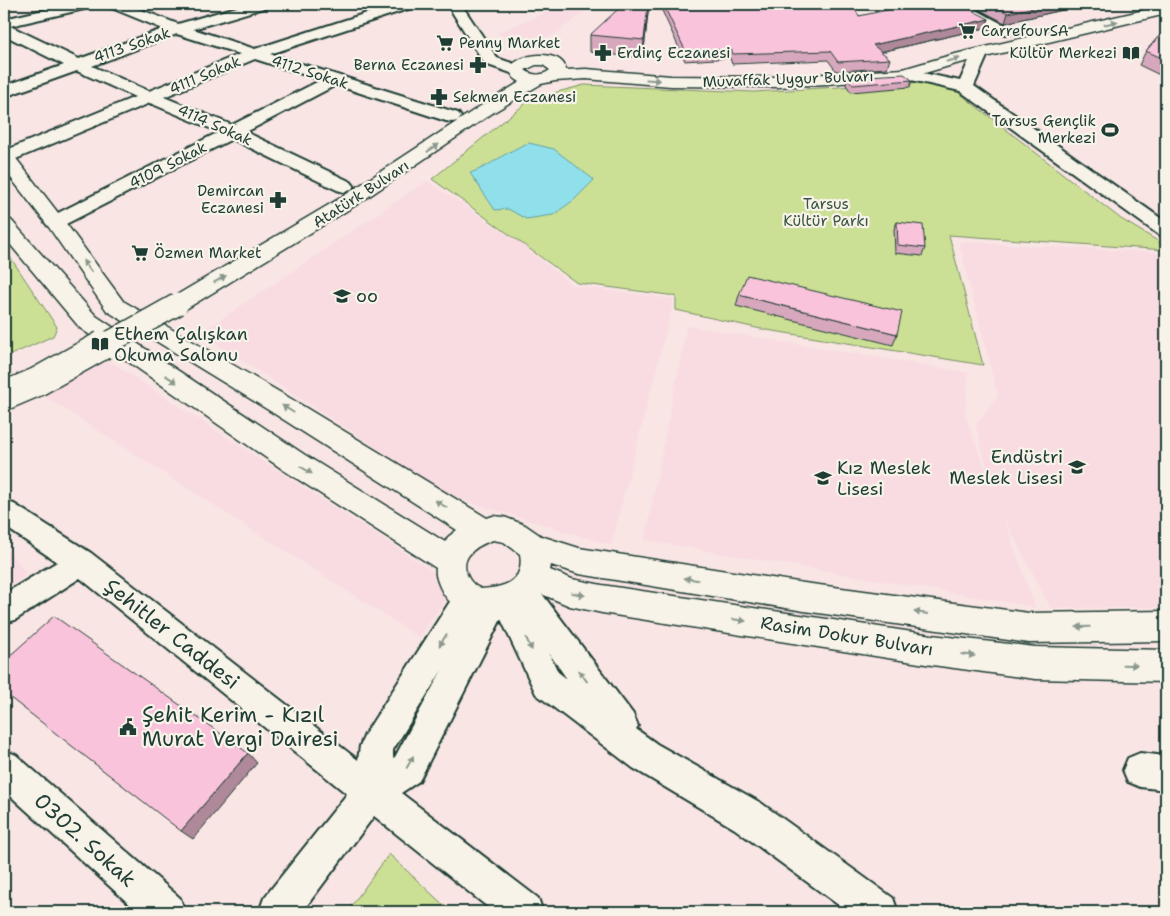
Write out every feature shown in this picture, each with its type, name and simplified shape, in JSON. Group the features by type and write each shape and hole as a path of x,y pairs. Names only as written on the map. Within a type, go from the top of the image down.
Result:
{"main road":[{"name":"Muvaffak Uygur Bulvarı","path":"548,72 672,81 779,82 904,74 1166,10"},
{"path":"923,52 1022,27"},
{"name":"Atatürk Bulvarı","path":"539,60 548,72 514,91 446,139 320,221 175,298 452,117 517,71 521,64 526,61 539,60"},
{"name":"Muvaffak Uygur Bulvarı","path":"548,72 580,65 749,71 805,70 887,60"},
{"path":"4,156 55,222 115,306 279,404 482,530"},
{"path":"4,224 88,322 295,464 450,561"},
{"path":"4,379 29,369 175,298"},
{"path":"4,396 37,382 175,298"},
{"path":"505,529 524,538 531,546 536,566 505,594 461,593 451,578 450,561 454,551 461,542 482,530 505,529"},
{"path":"531,546 589,562 804,597 1029,628 1166,626"},
{"name":"Rasim Dokur Bulvarı","path":"505,594 570,592 602,599 932,650 1035,663 1166,666"}],"street":[{"path":"4,18 64,4"},
{"path":"4,23 88,4"},
{"name":"4112 Sokak","path":"114,4 177,29 452,117"},
{"name":"4113 Sokak","path":"4,92 75,64 177,29 262,4"},
{"name":"4111 Sokak","path":"4,156 254,54 380,7 408,4"},
{"path":"454,4 491,61 517,71"},
{"path":"955,4 1005,31"},
{"name":"4114 Sokak","path":"4,29 150,98 204,118 344,186"},
{"path":"965,87 980,54"},
{"path":"904,74 965,87 1164,228"},
{"name":"4109 Sokak","path":"55,222 334,80"},
{"name":"Şehitler Caddesi","path":"4,512 81,562 524,912"},
{"path":"4,610 81,562"},
{"path":"505,594 547,683 645,756 748,816 879,912"},
{"path":"278,912 372,790 407,769 505,594"},
{"name":"0302. Sokak","path":"4,767 166,912"}],"shaded area":[{"path":"567,4 584,12 555,34 528,48 498,33"},
{"path":"427,181 519,242 572,286 674,299 611,545 450,496 201,333"},
{"path":"959,242 1166,253 1166,607 1051,608 1003,516 1035,607 645,540 687,326 968,373 965,415 995,497 976,424 998,396"},
{"path":"109,361 455,586 419,637 40,393"},
{"path":"4,545 27,575 4,590"}],"green space":[{"name":"Tarsus Kültür Parkı","path":"924,82 954,89 1121,219 1166,246 1166,250 949,235 983,365 761,329 676,310 676,296 577,283 432,179 531,99 584,85 754,92"},
{"path":"4,248 57,327 53,336 4,358"},
{"path":"389,854 451,912 347,912"}],"water":[{"path":"529,143 554,149 594,180 574,200 553,215 526,219 508,209 495,210 470,173"}],"building":[{"path":"625,4 648,4 644,40 590,35 616,11"},
{"path":"663,4 851,4 859,16 915,4 921,8 937,4 960,4 989,19 873,45 890,59 838,62 830,51 733,54 731,49 686,52"},
{"path":"991,4 1049,4 1008,13"},
{"path":"1166,28 1166,60 1146,51"},
{"path":"904,74 912,80 853,85 847,77"},
{"path":"897,222 923,225 925,248 898,245"},
{"path":"747,275 902,312 897,334 739,295"},
{"name":"Şehit Kerim - Kızıl Murat Vergi Dairesi","path":"54,616 248,753 181,831 4,693 4,661"}],"place":[{"name":"CarrefourSA","path":"967,31"},
{"name":"Penny Market","path":"445,43"},
{"name":"Erdinç Eczanesi","path":"603,53"},
{"name":"Kültür Merkezi","path":"1131,53"},
{"name":"Berna Eczanesi","path":"478,65"},
{"name":"Sekmen Eczanesi","path":"439,97"},
{"name":"Tarsus Gençlik Merkezi","path":"1110,130"},
{"name":"Demircan Eczanesi","path":"278,200"},
{"name":"Özmen Market","path":"140,253"},
{"name":"oo","path":"342,296"},
{"name":"Ethem Çalışkan Okuma Salonu","path":"100,344"},
{"name":"Endüstri Meslek Lisesi","path":"1077,467"},
{"name":"Kız Meslek Lisesi","path":"823,478"},
{"name":"Şehit Kerim - Kızıl Murat Vergi Dairesi","path":"128,727"}]}
